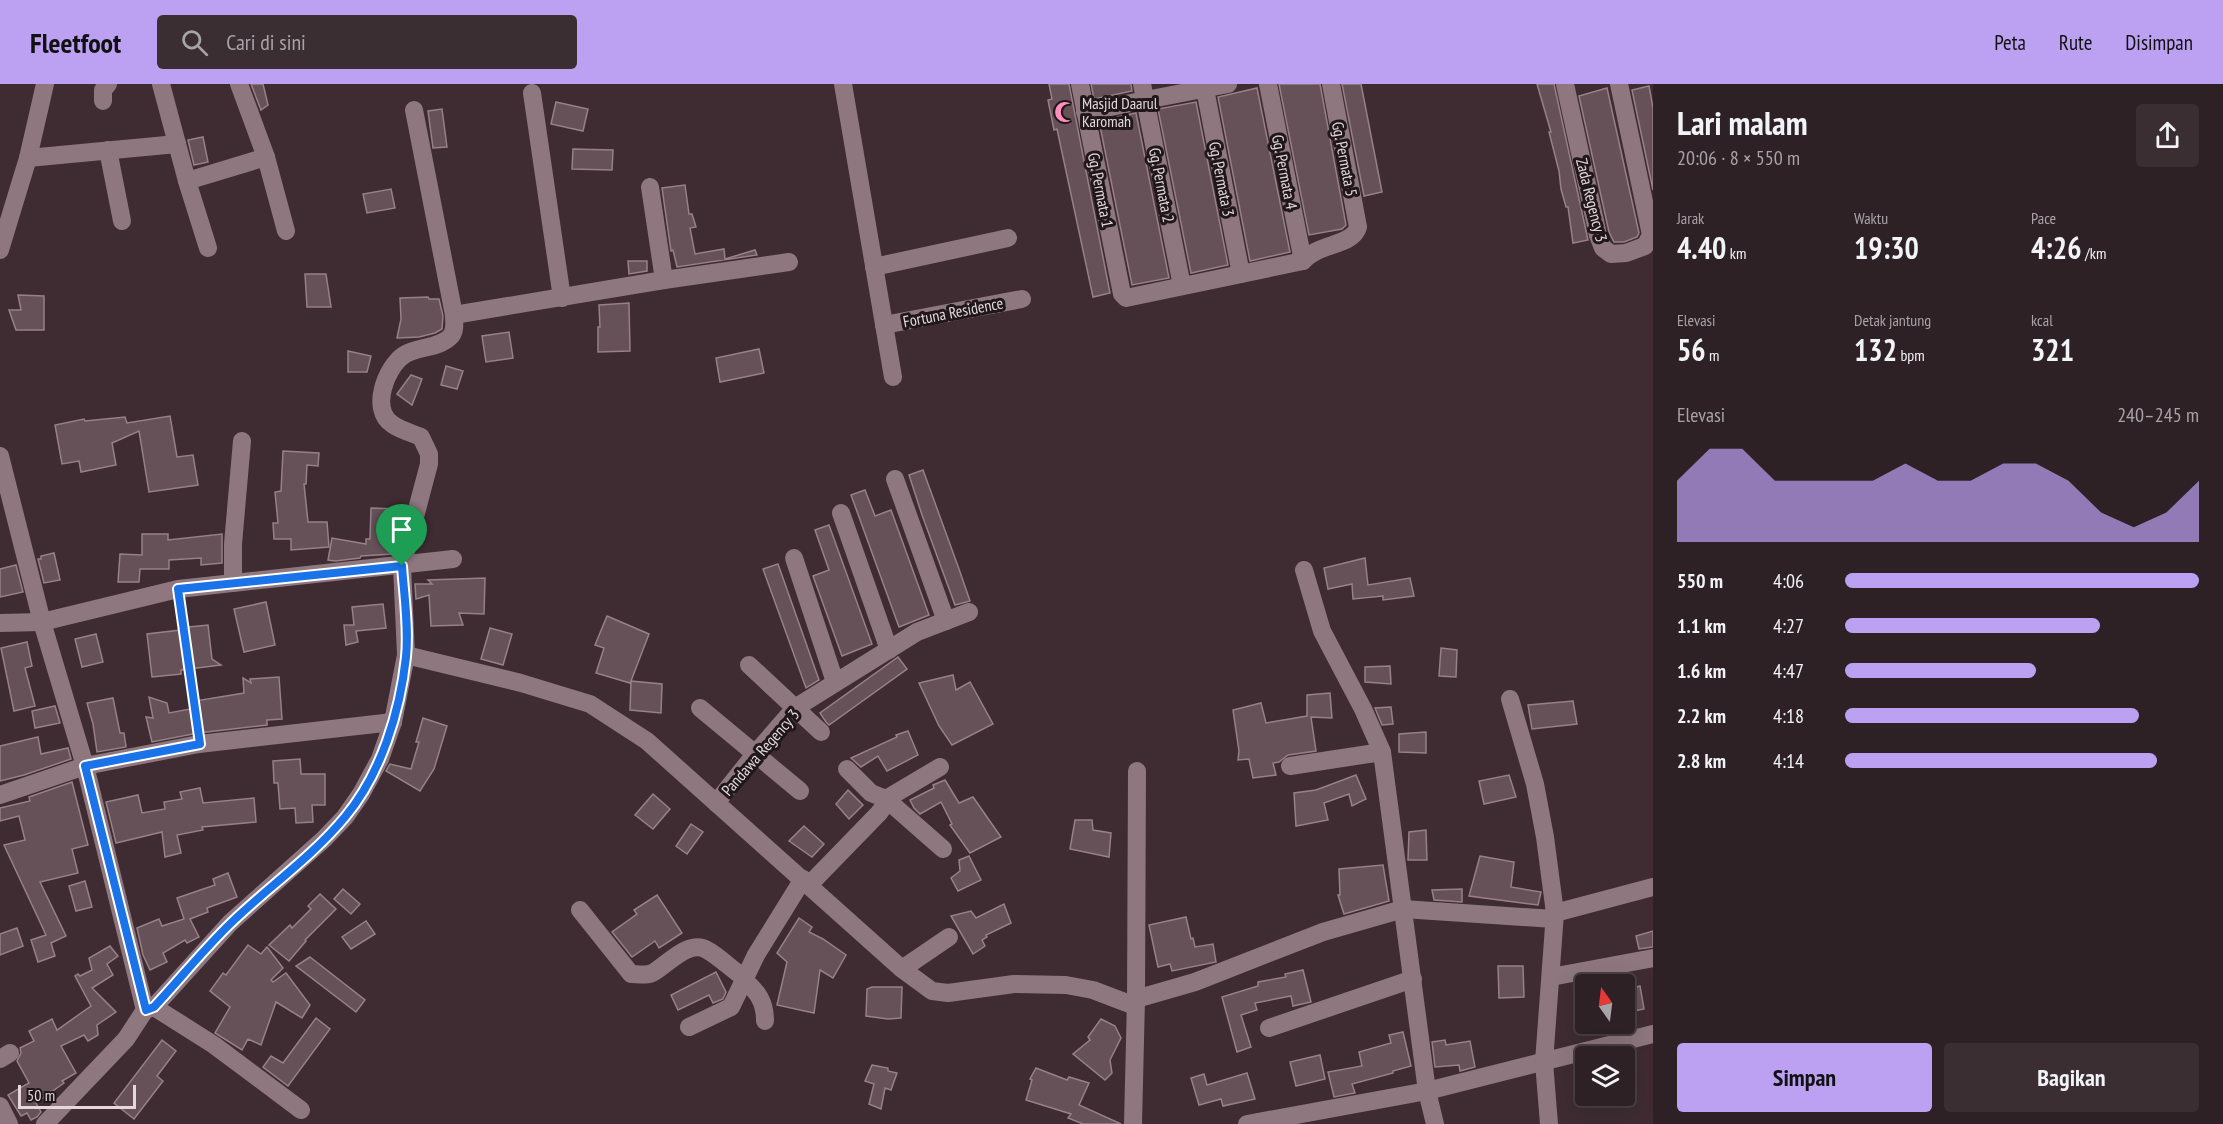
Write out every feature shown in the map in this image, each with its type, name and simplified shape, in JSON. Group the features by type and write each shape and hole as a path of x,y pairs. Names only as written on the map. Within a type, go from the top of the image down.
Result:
{"street":[{"path":"0,250 28,159 45,84"},
{"path":"161,84 208,248"},
{"path":"240,84 266,157 286,231"},
{"path":"843,84 892,377"},
{"name":"Gg. Permata 1","path":"1080,84 1124,297 1182,286"},
{"path":"1085,112 1144,92 1228,84"},
{"name":"Gg. Permata 4","path":"1268,84 1303,261"},
{"name":"Gg. Permata 5","path":"1303,261 1315,250 1352,239 1358,227 1331,84"},
{"name":"Zada Regency 3","path":"1568,85 1598,235 1603,248 1611,254 1626,253 1644,246 1651,235 1619,84"},
{"name":"Gg. Permata 3","path":"1204,86 1241,274"},
{"name":"Gg. Permata 2","path":"1144,92 1182,286"},
{"path":"532,93 562,298"},
{"path":"45,1124 126,1039 150,1009 230,923 345,817 361,794 380,759 393,722 406,655 402,566 429,464 429,454 421,437 391,423 381,405 383,391 395,363 404,355 442,343 455,330 414,110"},
{"path":"28,159 177,144"},
{"path":"108,150 122,220"},
{"path":"187,181 266,157"},
{"path":"650,187 664,280"},
{"path":"874,267 1008,238"},
{"path":"1182,286 1303,261"},
{"path":"454,315 789,262"},
{"name":"Fortuna Residence","path":"884,325 1022,298"},
{"path":"233,583 233,544 242,441"},
{"path":"0,456 42,622 85,766 150,1009 214,1046 301,1110"},
{"path":"895,478 946,621"},
{"path":"841,513 889,650"},
{"path":"794,558 835,682"},
{"path":"0,623 42,622 178,589 453,559"},
{"path":"1304,570 1322,631 1363,709 1382,752 1427,1091 1435,1124"},
{"name":"Pandawa Regency 3","path":"717,803 795,708 917,632 969,612"},
{"path":"406,655 521,683 590,704 647,741 902,969 932,991 948,993 1014,984 1066,985 1136,1002 1196,982 1323,932 1403,909 1555,916 1653,887"},
{"path":"749,665 821,732"},
{"path":"1510,699 1534,784 1545,837 1555,916 1544,1062 1549,1124"},
{"path":"700,708 800,791"},
{"path":"0,795 85,766 200,744 393,722"},
{"path":"1290,766 1382,752"},
{"path":"689,1027 730,1007 756,955 806,882 879,813 886,799 940,767"},
{"path":"848,769 872,793 886,799 944,849"},
{"path":"1132,1124 1136,1002 1137,771"},
{"path":"580,910 631,974 648,974 685,951 699,947 707,949 755,989 763,1002 765,1022"},
{"path":"902,969 948,937"},
{"path":"1551,977 1653,958"},
{"path":"1269,1028 1413,979"},
{"path":"1247,1124 1427,1091 1653,1034"},
{"path":"0,1106 9,1124"}],"path":[{"path":"178,589 200,744"}],"building":[{"path":"251,84 263,84 268,105 261,110"},
{"path":"1049,84 1069,84 1110,293 1093,297 1057,129 1054,130 1048,100 1052,99"},
{"path":"1091,84 1131,84 1132,91 1094,99"},
{"path":"1279,84 1320,84 1346,225 1342,229 1309,235"},
{"path":"1342,84 1361,84 1382,192 1364,196"},
{"path":"1537,84 1554,84 1588,240 1573,243 1568,207 1566,207 1561,189 1549,132 1551,132"},
{"path":"1649,86 1653,108 1653,190 1632,90"},
{"path":"1257,88 1290,252 1250,261 1218,97"},
{"path":"1607,88 1639,233 1637,237 1624,242 1614,242 1609,232 1579,96"},
{"path":"556,102 588,109 583,131 551,124"},
{"path":"1196,102 1228,265 1191,273 1158,109"},
{"path":"442,109 447,147 433,148 428,111"},
{"path":"1136,113 1169,278 1132,285 1099,121"},
{"path":"203,137 208,162 194,165 188,140"},
{"path":"573,149 613,150 612,170 572,169"},
{"path":"685,185 689,214 692,214 696,227 690,228 695,254 724,249 725,259 755,250 757,255 677,267 673,250 671,251 662,188"},
{"path":"391,189 395,208 367,213 363,194"},
{"path":"628,261 647,261 647,271 629,274"},
{"path":"305,274 326,274 331,307 307,307"},
{"path":"18,295 44,296 44,330 16,330 9,310 21,310"},
{"path":"400,298 439,299 443,316 442,329 419,337 397,338 401,319"},
{"path":"629,303 630,351 598,352 599,305"},
{"path":"509,332 513,358 486,362 482,336"},
{"path":"759,349 764,373 720,382 716,358"},
{"path":"348,351 371,356 367,372 348,372"},
{"path":"446,366 463,371 457,389 441,385"},
{"path":"411,375 422,379 412,405 397,394"},
{"path":"170,416 177,457 193,455 198,485 149,492 139,431 112,443 116,465 81,472 79,461 62,464 55,425 84,419 85,421 125,417 127,423"},
{"path":"283,451 319,453 318,466 307,465 306,484 304,484 308,522 327,522 329,547 291,550 291,539 274,539 273,523 278,523 275,492 281,491"},
{"path":"923,470 970,601 955,605 922,515 909,475"},
{"path":"865,490 875,516 891,510 929,615 899,627 851,495"},
{"path":"371,508 399,509 398,539 393,554 328,560 332,538 366,544 366,539 370,539"},
{"path":"829,525 872,644 842,656 813,576 829,570 815,530"},
{"path":"142,534 168,534 168,540 222,534 222,563 201,565 201,558 169,560 169,569 140,569 139,582 118,582 120,554 142,555"},
{"path":"54,553 60,580 44,583 38,559"},
{"path":"1365,558 1368,585 1410,578 1414,596 1383,600 1383,596 1353,599 1352,584 1328,589 1324,568"},
{"path":"778,564 819,680 806,688 763,569"},
{"path":"16,565 23,592 0,597 0,569"},
{"path":"485,578 484,614 459,613 463,625 431,626 429,595 416,599 415,584 432,584 428,580"},
{"path":"266,602 275,645 244,652 234,609"},
{"path":"383,604 386,628 356,631 358,642 346,645 344,625 354,625 352,607"},
{"path":"607,616 649,634 630,683 596,673 604,648 595,645"},
{"path":"208,625 212,659 221,665 181,670 181,674 152,677 147,634"},
{"path":"490,628 512,634 503,665 481,659"},
{"path":"96,634 103,662 82,667 75,639"},
{"path":"27,642 32,666 25,668 35,706 14,711 1,648"},
{"path":"1441,648 1457,650 1456,677 1439,676"},
{"path":"898,657 907,669 829,725 826,722 820,713"},
{"path":"1390,666 1391,684 1365,682 1365,667"},
{"path":"953,675 956,690 970,682 993,724 952,745 939,726 919,683"},
{"path":"279,677 282,719 267,720 267,725 198,733 152,742 146,717 153,718 149,697 167,703 169,713 196,708 195,701 244,693 243,678 251,683 250,679"},
{"path":"631,681 662,684 661,713 630,710"},
{"path":"1330,693 1332,718 1311,717 1316,751 1288,755 1279,762 1273,763 1276,775 1253,778 1249,759 1238,760 1239,751 1233,710 1261,703 1266,723 1307,716 1307,695"},
{"path":"113,698 120,733 124,733 126,747 97,752 87,703"},
{"path":"1573,701 1577,724 1532,729 1528,705"},
{"path":"55,706 60,723 35,728 32,711"},
{"path":"1391,707 1393,724 1382,725 1375,708"},
{"path":"423,718 447,726 434,769 420,791 386,771 390,764 411,769"},
{"path":"908,731 918,755 887,771 878,756 861,767 851,758 897,737 896,735"},
{"path":"1426,732 1426,753 1399,752 1399,734"},
{"path":"38,737 41,754 68,748 71,759 0,781 0,746"},
{"path":"300,759 301,774 325,774 325,805 312,805 313,822 296,823 295,808 280,809 278,783 274,783 273,761"},
{"path":"1356,775 1366,799 1352,806 1349,794 1324,803 1328,820 1296,826 1294,793 1316,790"},
{"path":"1509,775 1516,797 1484,804 1479,781"},
{"path":"945,780 959,803 973,797 1001,837 970,853 950,825 952,824 941,802 920,814 914,808 910,800"},
{"path":"72,782 88,845 72,849 78,873 40,882 66,936 51,943 55,956 38,962 31,940 46,935 4,845 25,840 19,816 0,821 0,808 30,801 29,797"},
{"path":"200,788 203,803 254,798 256,822 202,827 203,830 177,835 181,853 165,857 162,832 116,843 106,802 138,795 142,813 165,809 164,802 182,799 180,792"},
{"path":"848,790 863,805 849,819 836,804"},
{"path":"653,794 670,809 653,829 635,815"},
{"path":"1075,820 1092,820 1093,830 1111,833 1109,857 1070,849"},
{"path":"691,824 703,832 687,854 676,846"},
{"path":"804,826 824,844 812,857 789,841"},
{"path":"1426,830 1427,860 1408,860 1409,832"},
{"path":"969,856 981,880 958,891 951,878 960,871 959,860"},
{"path":"1480,856 1514,862 1511,887 1541,892 1538,905 1469,896"},
{"path":"1383,865 1389,901 1344,914 1338,895 1340,895 1339,869"},
{"path":"228,873 237,897 207,908 208,912 190,919 199,937 187,943 185,940 163,953 167,962 150,970 143,955 137,928 159,919 162,926 184,919 177,898 215,885 213,879"},
{"path":"85,881 92,907 76,911 69,886"},
{"path":"343,889 360,904 351,914 334,899"},
{"path":"1462,889 1462,902 1434,900 1432,890"},
{"path":"320,894 336,909 305,940 289,961 269,945 290,925 292,928 311,909 308,906"},
{"path":"657,895 682,933 659,948 655,941 632,957 612,932 637,914 634,910"},
{"path":"1004,904 1011,923 986,935 987,937 982,940 985,946 973,954 951,916 971,911 976,918"},
{"path":"1186,917 1195,947 1213,944 1216,962 1172,971 1170,964 1158,967 1149,925"},
{"path":"799,918 812,927 809,932 846,955 833,978 820,970 814,1013 777,1005 787,962 777,953"},
{"path":"366,921 375,934 351,949 342,937"},
{"path":"17,928 23,946 0,955 0,934"},
{"path":"1653,931 1653,947 1639,949 1636,936"},
{"path":"248,945 261,954 267,947 283,968 271,980 273,982 286,973 310,1005 302,1018 276,1002 261,1045 248,1039 242,1050 215,1033 230,1007 210,991 223,973 226,975"},
{"path":"110,946 118,956 107,964 113,975 92,988 116,1012 97,1025 98,1035 88,1041 84,1035 61,1046 76,1073 62,1081 64,1083 36,1103 41,1112 37,1117 31,1120 27,1113 21,1116 8,1095 29,1083 17,1061 21,1053 20,1048 34,1041 29,1031 52,1019 57,1030 91,1006 75,976 92,970 89,958"},
{"path":"310,957 365,1000 356,1012 296,966"},
{"path":"1498,966 1523,966 1524,997 1499,998"},
{"path":"1303,970 1311,1002 1293,1006 1291,996 1255,1003 1257,1010 1241,1015 1251,1047 1237,1052 1222,997 1258,986 1258,982 1286,977 1285,974"},
{"path":"716,972 726,992 723,999 713,1003 709,995 678,1010 671,995"},
{"path":"1640,986 1644,1009 1635,1011 1635,987"},
{"path":"902,987 901,1018 866,1016 867,989"},
{"path":"316,1018 330,1029 288,1086 263,1067 271,1056 283,1063"},
{"path":"1101,1019 1115,1026 1121,1038 1110,1060 1112,1073 1105,1080 1073,1054 1090,1040 1088,1037"},
{"path":"1403,1032 1411,1066 1352,1084 1355,1093 1334,1097 1328,1072 1362,1066 1359,1052 1391,1043 1389,1035"},
{"path":"162,1040 176,1051 157,1076 163,1081 134,1119 114,1103"},
{"path":"1445,1040 1446,1045 1470,1041 1475,1067 1460,1071 1459,1065 1435,1067 1432,1042"},
{"path":"1320,1055 1325,1079 1296,1086 1290,1062"},
{"path":"872,1065 888,1068 888,1071 897,1073 891,1090 885,1088 881,1109 869,1104 874,1084 865,1081"},
{"path":"1036,1068 1067,1080 1069,1077 1089,1083 1079,1105 1121,1124 1083,1124 1068,1118 1071,1114 1026,1100 1032,1080 1030,1079"},
{"path":"1247,1073 1255,1099 1223,1106 1221,1099 1199,1105 1191,1078 1204,1074 1207,1085"}],"place":[{"name":"Masjid Daarul Karomah","path":"1065,112"}],"route":[{"path":"402,566 406,655 403,678 393,722 380,759 361,794 345,817 230,923 154,1007 146,1010 85,766 200,744 178,589 402,566"}]}
